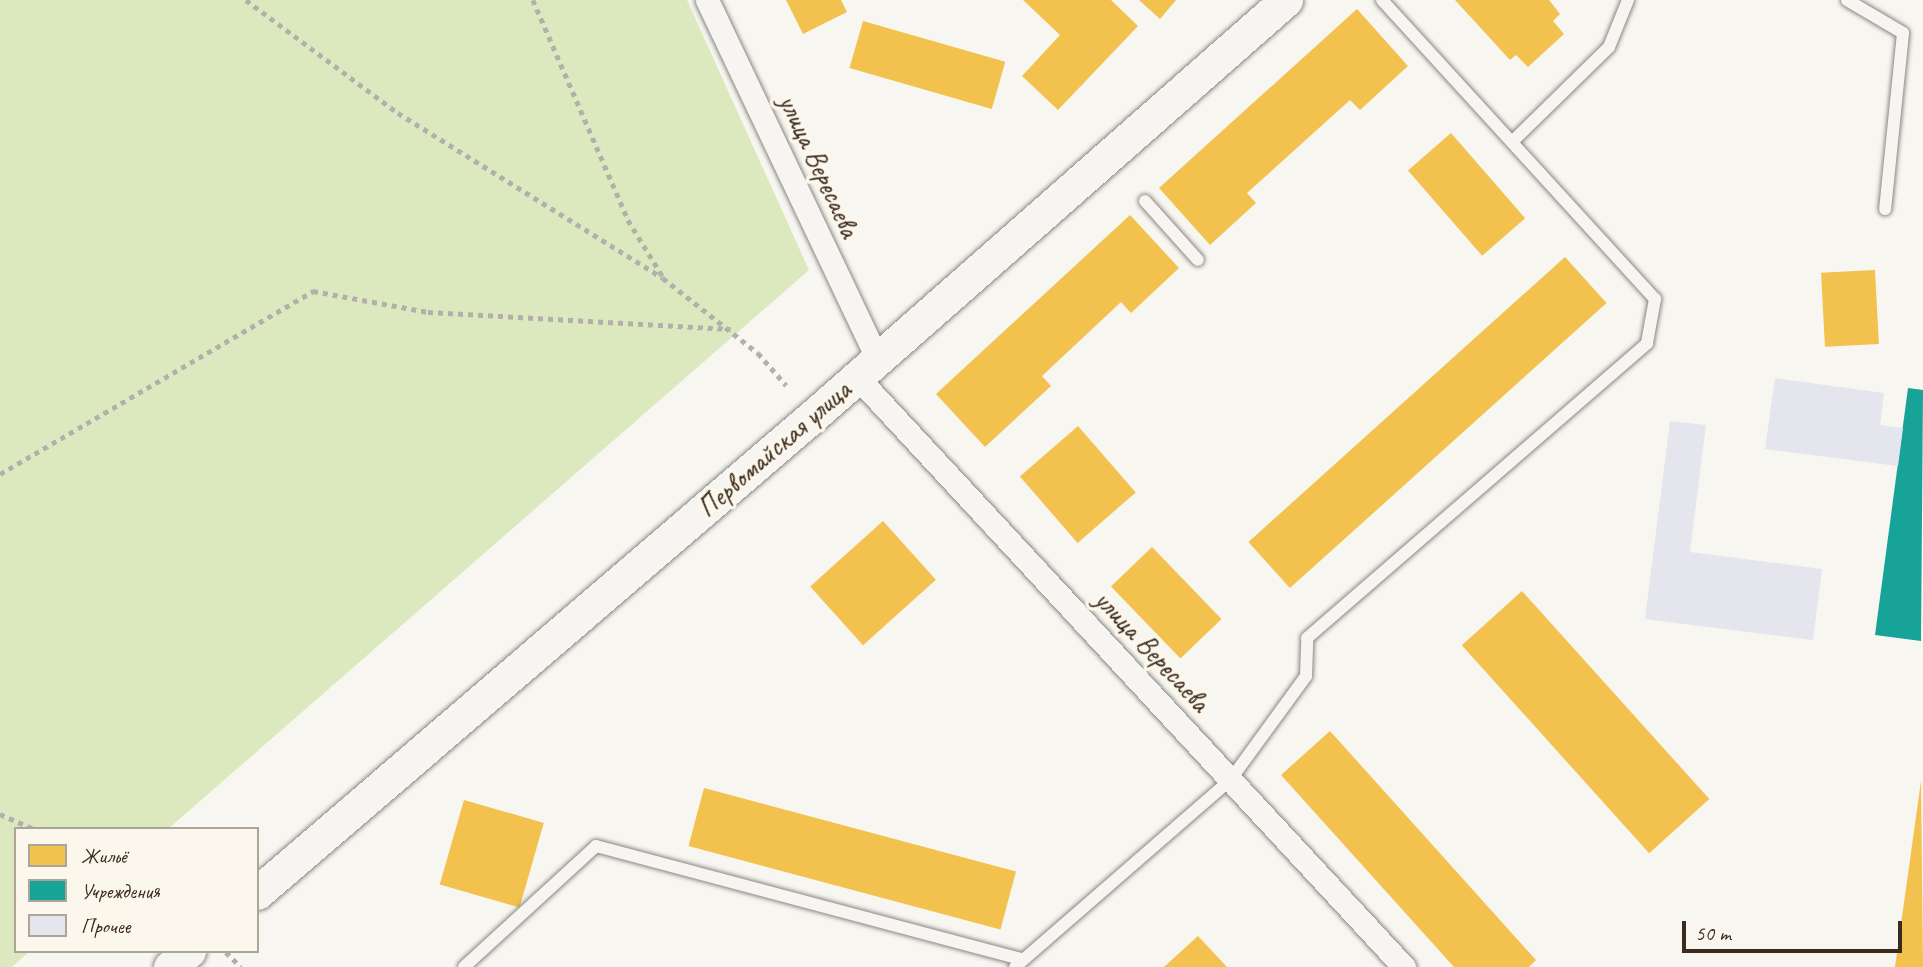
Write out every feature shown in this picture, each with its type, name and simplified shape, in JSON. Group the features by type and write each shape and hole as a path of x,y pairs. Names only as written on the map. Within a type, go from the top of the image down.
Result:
{"main road":[{"name":"Первомайская улица","path":"259,890 867,368 1286,0"},
{"path":"170,967 186,953"}],"street":[{"name":"улица Вересаева","path":"707,0 867,368 1231,779 1404,967"}],"lane":[{"path":"464,967 596,846 1019,964 1231,779 1306,676 1307,638 1647,343 1655,299 1382,0"},
{"path":"1512,142 1609,47 1628,0"},
{"path":"1847,0 1903,33 1885,209"},
{"path":"1145,201 1198,260"}],"path":[{"path":"246,0 398,113 663,278 758,352 786,385"},
{"path":"533,0 628,220 663,278"},
{"path":"0,474 313,291 428,312 731,329"},
{"path":"0,814 29,827"},
{"path":"227,953 241,967"}],"green space":[{"path":"0,0 687,0 809,270 170,827 14,827 14,953 28,953 12,967 0,967"}],"building: Жильё":[{"path":"786,0 841,0 847,12 803,34"},
{"path":"1023,0 1111,0 1138,26 1058,110 1022,76 1060,35"},
{"path":"1139,0 1176,0 1160,19"},
{"path":"1455,0 1549,0 1560,14 1553,21 1564,34 1528,67 1516,55 1510,60"},
{"path":"1357,9 1408,66 1360,110 1350,100 1247,193 1256,203 1210,245 1159,188"},
{"path":"863,21 1005,62 992,109 849,68"},
{"path":"1451,133 1525,218 1482,256 1408,170"},
{"path":"1130,215 1179,268 1131,313 1121,302 1042,376 1051,386 985,447 936,394"},
{"path":"1565,257 1606,303 1290,588 1248,542"},
{"path":"1875,270 1879,344 1825,347 1821,273"},
{"path":"1078,426 1136,492 1078,543 1020,477"},
{"path":"883,521 936,580 863,645 810,587"},
{"path":"1152,547 1221,619 1180,659 1111,587"},
{"path":"1522,591 1709,799 1649,853 1462,645"},
{"path":"1330,731 1536,960 1529,967 1454,967 1281,775"},
{"path":"1921,781 1923,967 1895,967"},
{"path":"704,788 1016,872 1000,930 688,846"},
{"path":"464,800 544,823 520,907 440,885"},
{"path":"1198,936 1227,967 1164,967"}],"building: Учреждения":[{"path":"1908,388 1923,390 1921,641 1875,635"}],"building: Прочее":[{"path":"1775,378 1884,393 1880,425 1903,428 1898,466 1765,449"},
{"path":"1670,421 1706,425 1690,552 1822,569 1813,640 1645,619"}]}
